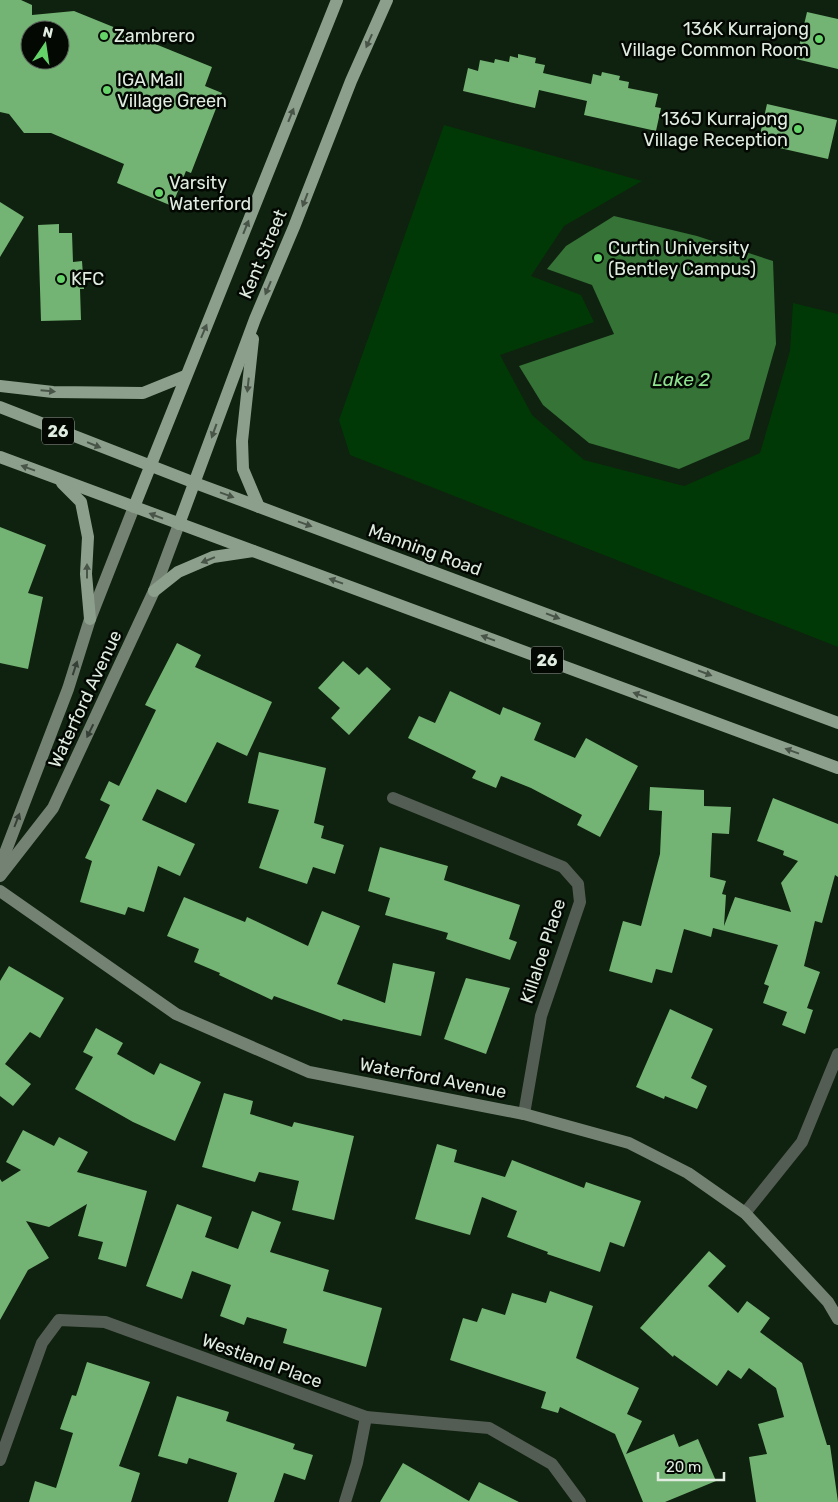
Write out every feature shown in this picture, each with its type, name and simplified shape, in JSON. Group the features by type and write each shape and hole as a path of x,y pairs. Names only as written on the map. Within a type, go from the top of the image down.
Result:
{"main road":[{"name":"Kent Street","path":"134,507 337,0"},
{"name":"Kent Street","path":"179,524 255,320 294,227 351,81 387,0"},
{"path":"255,320 242,441 243,469 259,507"},
{"path":"0,386 53,392 143,393 185,376"},
{"name":"Manning Road","path":"0,407 195,483 838,723"},
{"name":"26","path":"0,457 838,768"},
{"path":"57,478 81,502 88,537 86,574 90,619"},
{"path":"154,591 178,572 213,557 256,551"}],"street":[{"name":"Waterford Avenue","path":"0,866 68,689 90,619 134,507"},
{"name":"Waterford Avenue","path":"0,876 53,808 154,591 179,524"},
{"name":"Killaloe Place","path":"393,798 563,867 578,884 580,902 540,1016 524,1114"},
{"name":"Waterford Avenue","path":"0,891 176,1014 309,1072 524,1114 629,1143 688,1173 744,1213 828,1302 838,1319"},
{"path":"744,1213 802,1142 838,1054"},
{"name":"Westland Place","path":"0,1460 42,1343 58,1320 105,1322 366,1417 490,1428 552,1464 580,1502"},
{"path":"345,1502 357,1463 366,1417"}],"shaded area":[{"path":"444,125 642,181 564,226 531,276 581,295 594,322 500,355 532,415 584,460 684,486 760,453 790,351 793,303 838,314 838,647 350,455 339,420"}],"water":[{"name":"Lake 2","path":"614,216 697,236 773,261 776,344 749,439 679,469 589,443 543,405 519,366 614,334 592,285 547,269 566,246"}],"building":[{"name":"IGA Mall Village Green","path":"0,0 21,0 32,5 32,15 74,11 212,67 205,86 222,93 191,173 186,171 172,206 117,183 124,164 51,133 24,133 9,114 0,112"},
{"name":"136K Kurrajong Village Common Room","path":"807,12 838,19 838,69 796,59"},
{"path":"518,54 536,58 535,63 545,65 543,73 591,84 593,74 601,76 602,72 620,76 619,80 629,82 628,88 658,94 655,107 661,108 656,131 584,115 587,101 539,90 535,108 463,91 468,68 478,71 480,60 494,63 495,59 509,62 510,56 518,58"},
{"name":"136J Kurrajong Village Reception","path":"767,104 837,120 828,159 758,143"},
{"path":"0,202 24,217 0,257"},
{"name":"KFC","path":"59,224 59,233 72,233 73,262 82,261 84,289 80,289 81,320 41,321 38,225"},
{"path":"0,527 46,545 28,593 43,597 28,669 0,663"},
{"path":"177,643 201,655 195,667 272,702 247,756 217,742 186,803 157,789 142,820 195,844 180,876 158,866 144,912 128,907 125,915 80,902 92,861 85,858 110,805 100,800 109,781 119,786 156,710 145,705"},
{"path":"343,661 359,675 367,667 391,689 349,735 331,718 340,708 318,688"},
{"path":"450,691 500,715 503,707 541,723 534,740 575,758 586,738 638,766 600,837 577,825 582,815 531,788 501,776 496,788 472,778 476,771 408,738 419,716 435,723"},
{"path":"259,752 326,768 314,823 324,826 321,838 344,845 335,874 313,867 307,884 259,868 279,810 248,803"},
{"path":"650,787 704,790 704,806 731,807 729,834 712,833 710,877 726,881 722,894 726,895 724,926 735,897 791,912 781,883 798,861 783,855 784,851 757,841 773,798 838,824 838,877 835,875 822,923 815,921 804,966 820,972 807,1008 813,1010 805,1034 782,1025 787,1012 763,1003 769,986 764,984 778,945 713,928 711,937 684,929 672,973 656,969 652,983 609,971 623,921 641,926 660,854 662,811 649,810"},
{"path":"380,847 448,866 444,880 520,905 509,939 517,942 510,960 446,939 448,933 385,915 390,898 368,891"},
{"path":"184,897 245,922 247,917 308,946 322,911 360,926 337,984 385,1003 393,963 435,972 421,1036 343,1019 342,1021 274,996 272,1000 194,962 199,949 167,936"},
{"path":"9,966 64,998 40,1038 30,1032 5,1064 31,1084 13,1106 0,1096 0,981"},
{"path":"466,978 510,988 486,1054 444,1039"},
{"path":"670,1009 713,1029 691,1078 707,1086 697,1109 665,1096 664,1099 636,1087"},
{"path":"96,1028 123,1043 117,1054 154,1075 160,1063 201,1082 175,1141 133,1122 75,1089 93,1057 83,1052"},
{"path":"224,1093 253,1101 250,1114 292,1127 294,1122 354,1136 334,1220 292,1210 299,1181 259,1172 255,1182 202,1167"},
{"path":"23,1130 54,1146 59,1137 88,1152 77,1172 147,1191 126,1267 98,1259 103,1242 78,1236 87,1204 49,1227 26,1221 49,1258 28,1270 0,1320 0,1179 2,1182 21,1170 6,1162"},
{"path":"437,1144 457,1150 454,1162 505,1177 512,1160 584,1188 586,1182 641,1201 624,1247 610,1242 600,1272 547,1254 548,1252 507,1237 517,1211 482,1197 470,1235 415,1219"},
{"path":"177,1204 212,1217 205,1237 238,1249 252,1211 281,1222 270,1252 329,1270 323,1291 382,1308 366,1367 283,1343 287,1329 247,1317 244,1325 220,1316 231,1285 192,1271 182,1299 146,1286"},
{"path":"709,1251 726,1266 708,1286 738,1313 747,1301 770,1318 760,1332 802,1363 827,1445 830,1445 838,1502 756,1502 749,1457 767,1454 758,1424 784,1417 776,1388 749,1368 741,1379 728,1370 717,1386 674,1355 673,1357 640,1328"},
{"path":"550,1291 593,1306 576,1358 639,1388 627,1414 642,1421 626,1454 674,1434 679,1447 698,1439 716,1481 665,1502 643,1502 615,1434 560,1407 558,1413 541,1408 546,1392 450,1360 463,1318 477,1322 482,1308 505,1315 512,1293 546,1303"},
{"path":"87,1362 150,1382 119,1466 140,1473 131,1502 29,1502 35,1481 56,1488 73,1433 60,1429 72,1395 76,1396"},
{"path":"177,1396 229,1412 226,1421 295,1444 293,1449 313,1455 305,1480 284,1473 274,1502 228,1502 237,1473 189,1458 187,1464 158,1456"},
{"path":"403,1463 469,1501 479,1482 519,1502 380,1502"}],"place":[{"name":"Zambrero","path":"104,36"},
{"name":"136K Kurrajong Village Common Room","path":"819,39"},
{"name":"IGA Mall Village Green","path":"107,90"},
{"name":"136J Kurrajong Village Reception","path":"798,129"},
{"name":"Varsity Waterford","path":"159,193"},
{"name":"Curtin University (Bentley Campus)","path":"598,258"},
{"name":"KFC","path":"61,279"}]}
